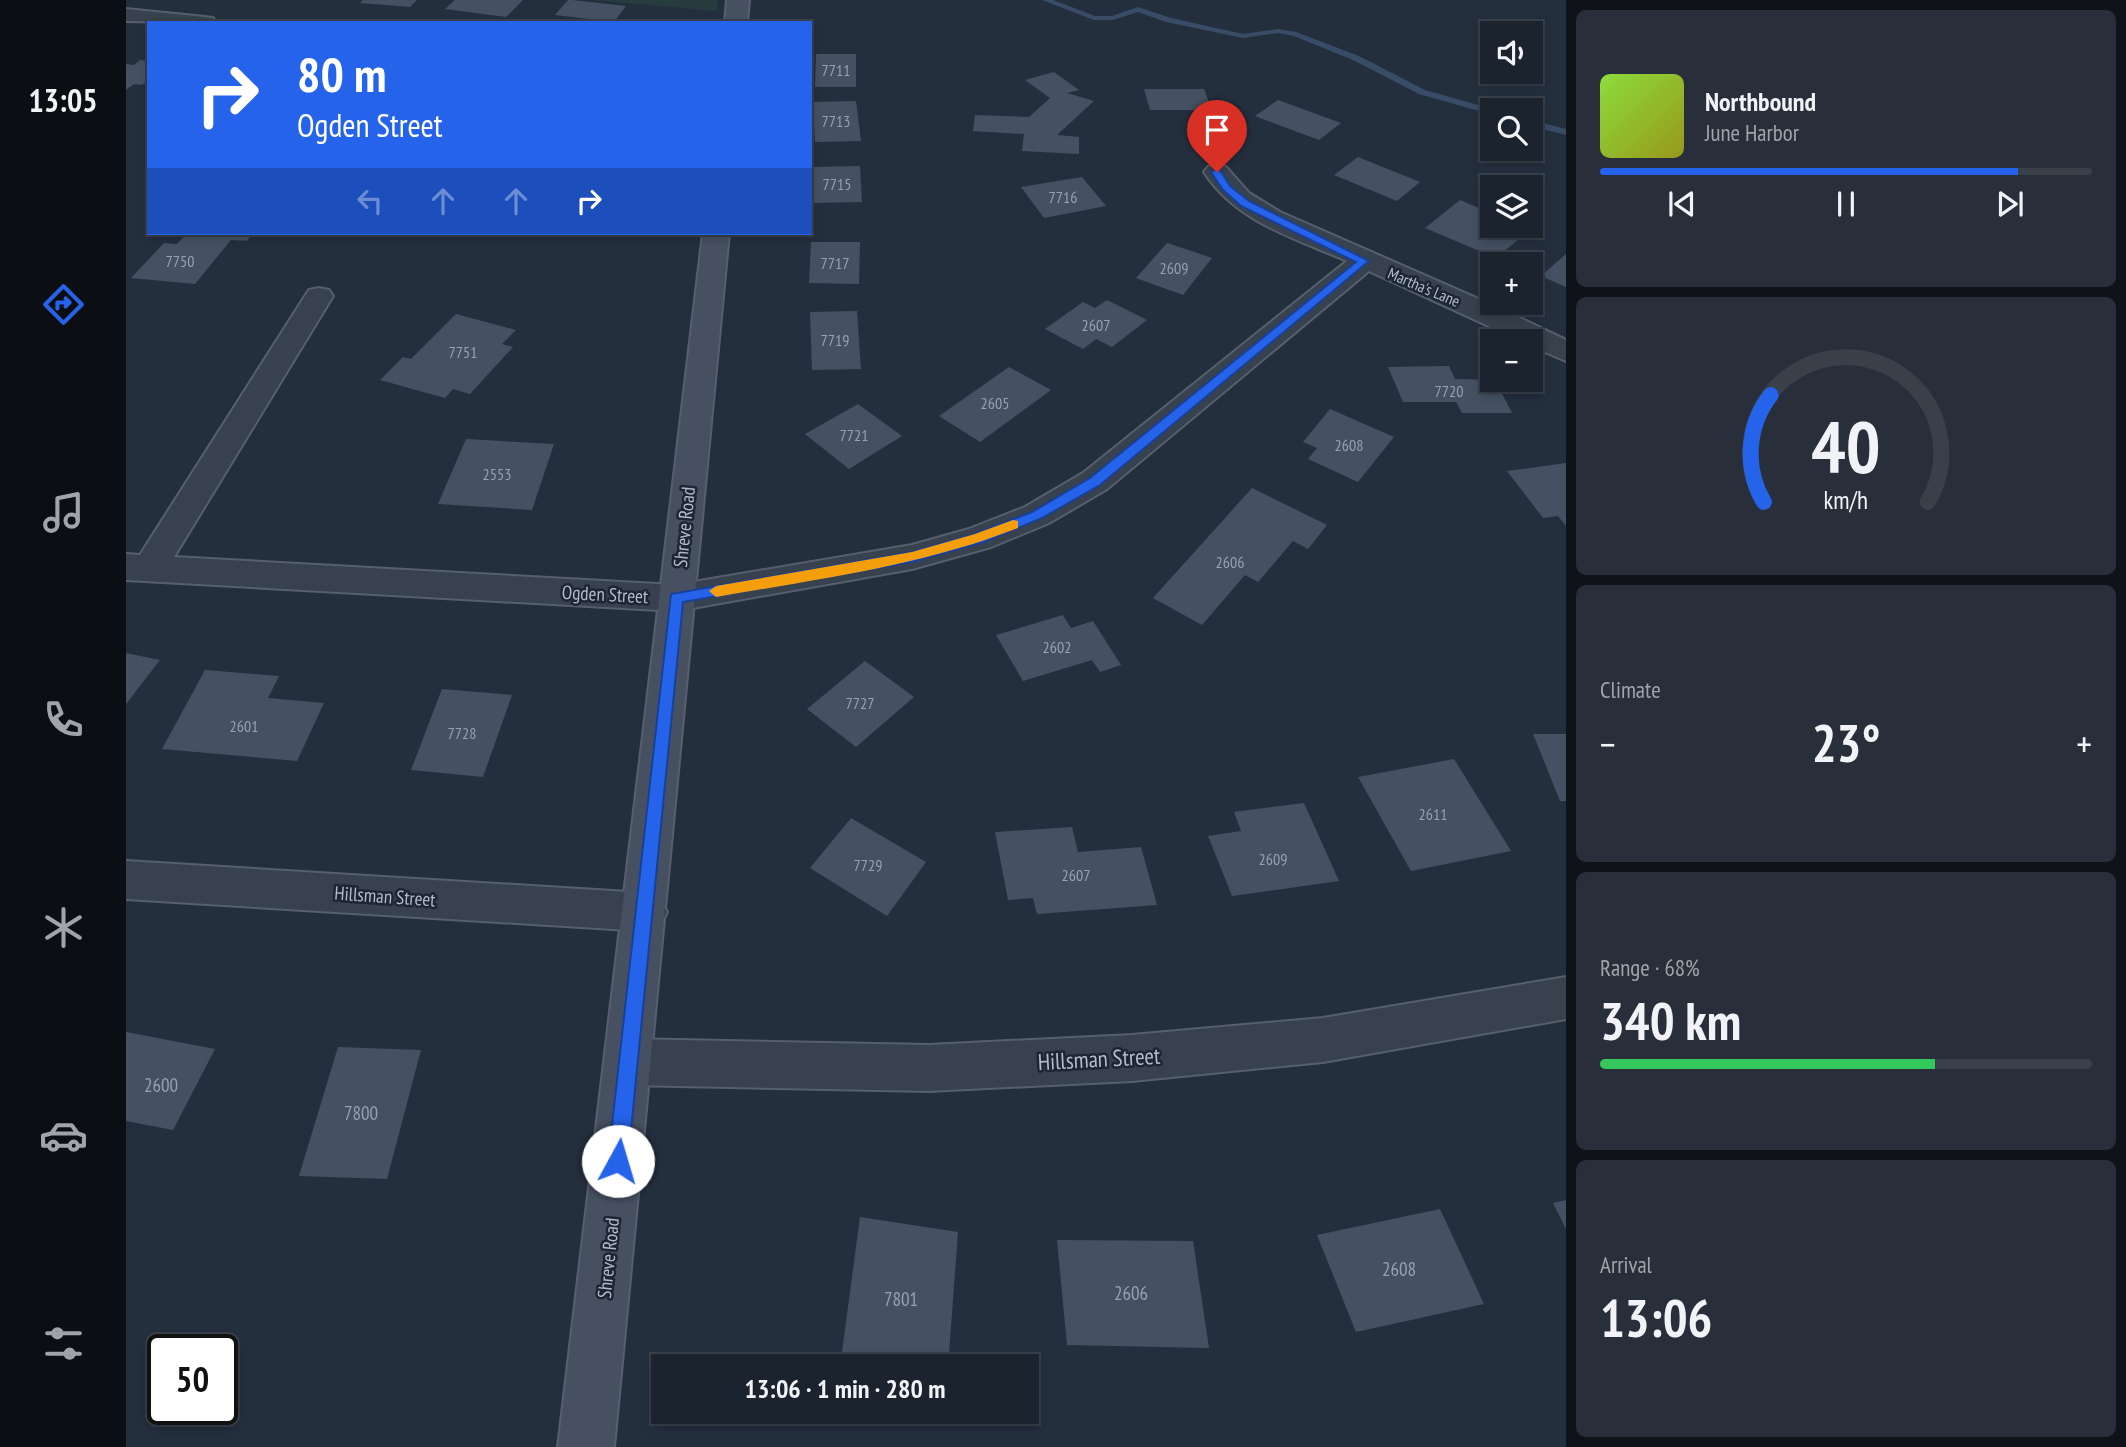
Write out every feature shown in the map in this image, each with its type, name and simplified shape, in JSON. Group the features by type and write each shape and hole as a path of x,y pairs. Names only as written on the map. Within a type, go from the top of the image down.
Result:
{"main road":[{"path":"736,21 738,0"},
{"name":"Shreve Road","path":"586,1447 716,235"}],"street":[{"path":"126,15 185,21"},
{"name":"Martha's Lane","path":"1217,172 1226,188 1245,204 1364,261 1487,313 1566,352"},
{"name":"Ogden Street","path":"137,568 676,598 912,557 979,538 1037,515 1095,481 1364,261"},
{"path":"137,568 319,296"},
{"name":"Hillsman Street","path":"126,880 645,912"},
{"name":"Hillsman Street","path":"629,1062 929,1068 1132,1058 1322,1040 1566,998"}],"green space":[{"path":"593,0 718,0 716,11"}],"building":[{"path":"363,0 417,0 410,7 360,3"},
{"path":"455,0 523,0 506,17 445,9"},
{"path":"568,0 626,6 615,21 555,15"},
{"path":"816,54 856,54 856,87 815,87"},
{"path":"140,60 147,61 147,82 142,85 134,84 126,90 126,64 134,65"},
{"path":"1054,72 1079,90 1067,93 1094,101 1057,135 1079,137 1079,154 1022,151 1024,134 973,131 975,115 1029,117 1050,98 1025,80"},
{"path":"1144,89 1204,89 1212,110 1150,110"},
{"path":"1278,100 1341,123 1319,140 1255,116"},
{"path":"856,101 861,141 815,142 813,102"},
{"path":"1358,157 1420,182 1397,201 1334,175"},
{"path":"860,166 862,202 812,203 812,167"},
{"path":"1082,177 1106,206 1044,218 1021,187"},
{"path":"1460,200 1480,208 1480,238 1520,238 1503,252 1482,252 1425,228"},
{"path":"185,235 252,235 247,241 231,240 195,284 131,278 164,243 177,244"},
{"path":"811,242 860,242 859,284 809,283"},
{"path":"1167,243 1212,258 1183,295 1136,278"},
{"path":"1566,254 1566,287 1543,277"},
{"path":"1107,300 1147,320 1112,347 1096,339 1083,349 1045,329 1083,302 1095,308"},
{"path":"857,311 861,369 812,370 810,312"},
{"path":"456,314 516,330 502,344 513,347 470,394 453,389 445,398 380,380 403,357 411,359"},
{"path":"1449,366 1455,379 1480,380 1480,392 1501,392 1512,413 1462,413 1456,402 1403,402 1388,367"},
{"path":"1009,367 1051,390 980,442 939,416"},
{"path":"858,404 902,436 849,469 805,434"},
{"path":"1330,409 1394,437 1358,482 1308,459 1317,448 1303,442"},
{"path":"466,439 554,444 532,510 438,504"},
{"path":"1566,463 1566,526 1558,516 1543,518 1507,471"},
{"path":"1252,488 1327,525 1308,549 1293,541 1258,582 1245,575 1202,625 1153,598"},
{"path":"1063,615 1071,628 1093,621 1121,665 1100,672 1092,660 1023,681 996,635"},
{"path":"126,653 160,660 126,704"},
{"path":"865,661 914,697 856,747 807,709"},
{"path":"205,670 279,676 268,698 324,703 297,761 162,749"},
{"path":"442,689 512,695 483,777 411,770"},
{"path":"1533,734 1566,734 1566,801 1560,801"},
{"path":"1454,759 1511,851 1411,871 1358,777"},
{"path":"1304,803 1339,881 1232,896 1208,836 1241,831 1234,812"},
{"path":"851,818 926,862 887,916 810,868"},
{"path":"1072,827 1078,852 1141,847 1157,905 1037,914 1033,898 1008,900 995,832"},
{"path":"126,1032 215,1049 173,1130 126,1121"},
{"path":"338,1047 421,1050 387,1179 299,1176"},
{"path":"1566,1200 1566,1229 1553,1203"},
{"path":"1440,1209 1484,1304 1356,1332 1317,1235"},
{"path":"860,1217 958,1232 949,1354 842,1354"},
{"path":"1057,1240 1193,1241 1209,1348 1067,1345"}],"waterway":[{"path":"1046,0 1094,18 1113,18 1138,9 1169,20 1243,36 1278,31 1296,34 1356,58 1422,92 1480,108"},
{"path":"1543,126 1566,132"}],"slow traffic":[{"path":"716,591 912,557 979,538 1013,525"}],"route":[{"path":"618,1161 676,598 912,557 979,538 1037,515 1095,481 1364,261 1245,204 1226,188 1217,172"}]}
